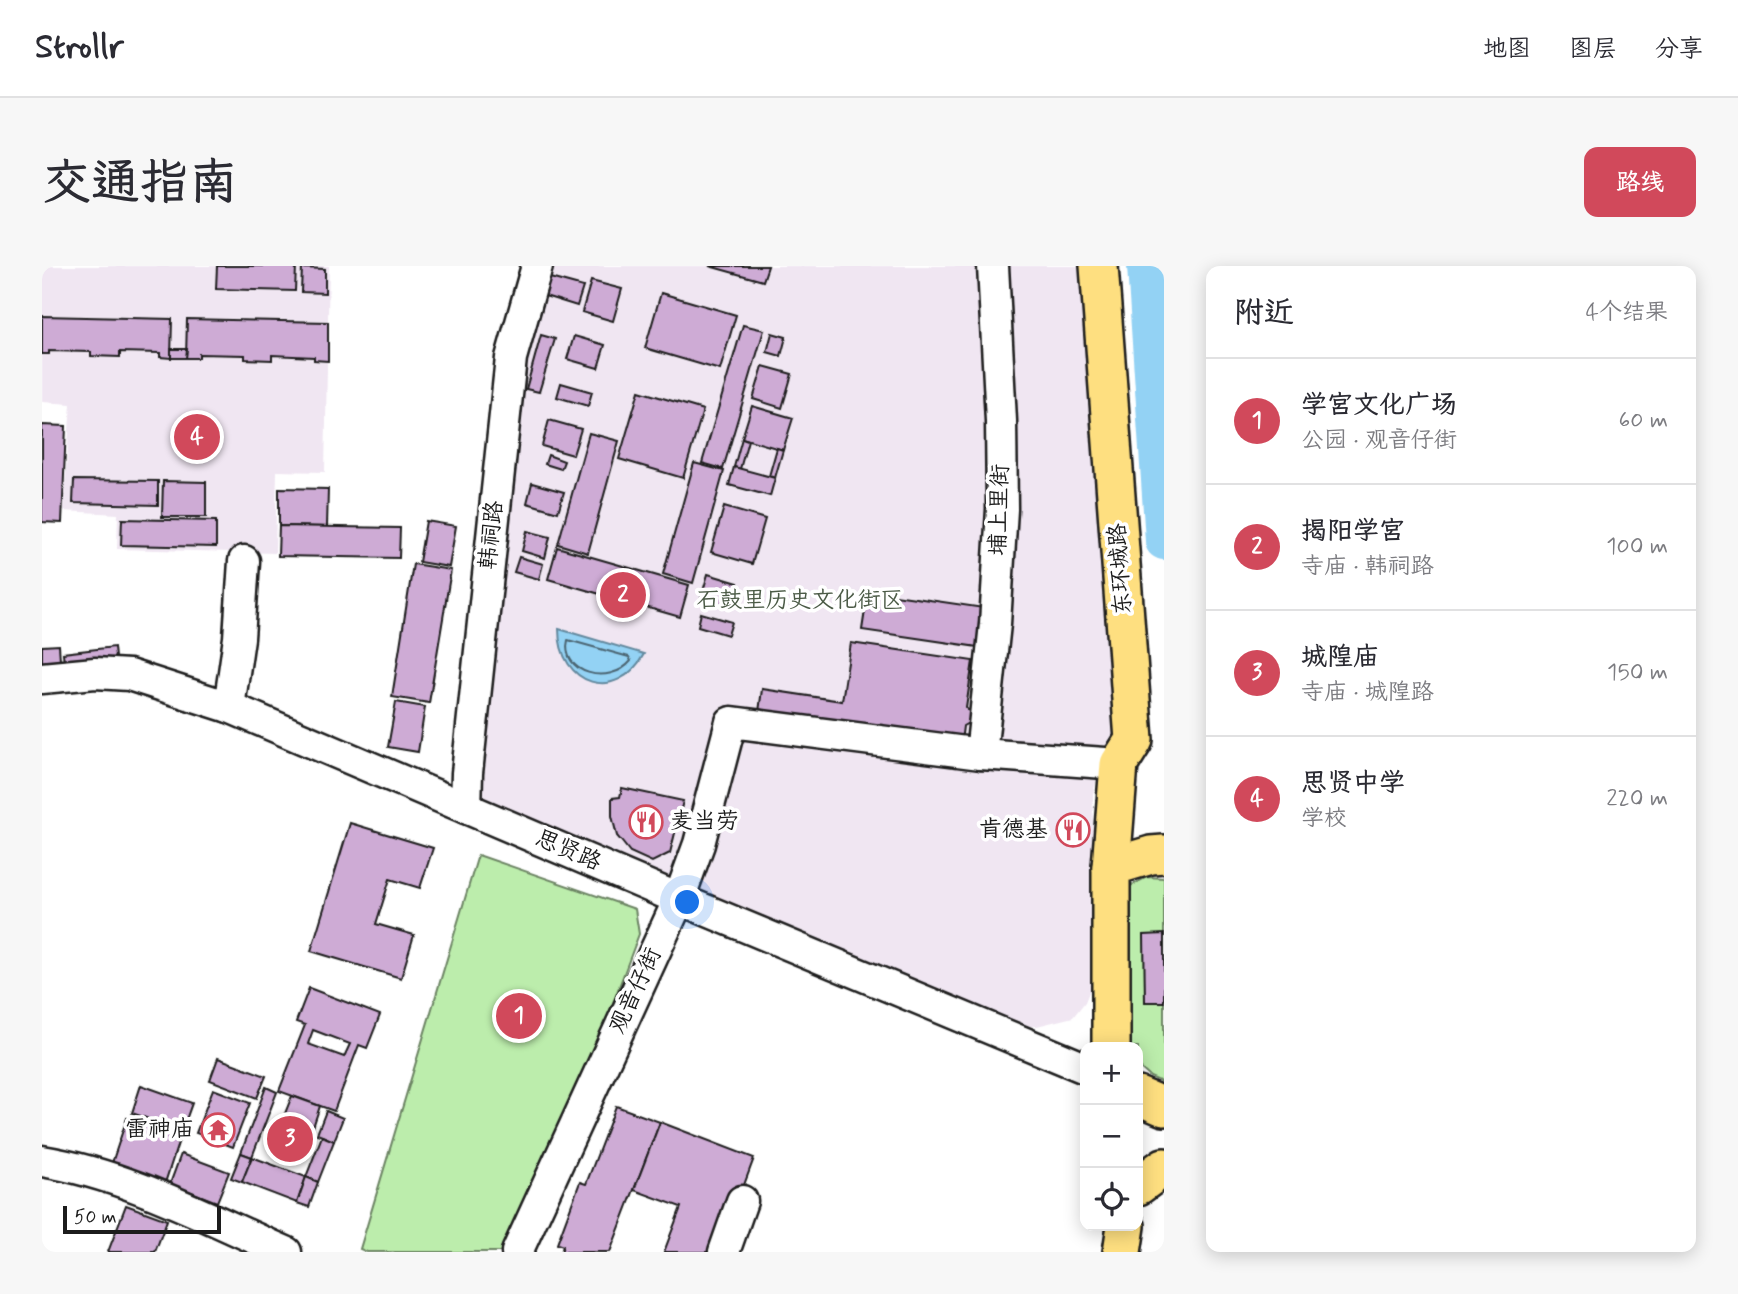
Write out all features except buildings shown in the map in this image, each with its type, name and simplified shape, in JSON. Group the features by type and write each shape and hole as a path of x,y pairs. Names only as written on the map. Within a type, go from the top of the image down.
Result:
{"main road":[{"name":"东环城路","path":"1099,266 1134,740 1119,764 1111,867 1111,1042"},
{"path":"1111,867 1151,855 1164,854"},
{"path":"1143,1098 1164,1107"},
{"path":"1143,1182 1164,1167"},
{"path":"1122,1252 1125,1231"}],"street":[{"name":"韩祠路","path":"466,808 467,773 510,358 537,266"},
{"name":"埔上里街","path":"981,754 995,624 1002,509 1001,421 993,266"},
{"path":"229,707 239,638 244,561"},
{"name":"思贤路","path":"42,678 95,673 129,675 229,707 1080,1066"},
{"name":"观音仔街","path":"517,1252 679,899 699,844 731,722 981,754"},
{"path":"981,754 1119,764"},
{"path":"42,1161 138,1188 286,1252"},
{"path":"724,1252 742,1201"}],"shaded area":[{"path":"42,266 329,266 325,472 277,471 275,553 117,549 118,514 63,511 71,404 42,402"},
{"name":"石鼓里历史文化街区","path":"543,266 1084,266 1115,731 1105,747 1093,794 1091,987 1085,1002 1073,1017 1027,1026 473,797 510,368"}],"green space":[{"path":"478,855 635,909 639,934 577,1098 501,1252 367,1252 360,1249"},
{"path":"1147,877 1164,878 1164,1083 1143,1071 1143,1042 1130,1042 1131,886"}],"water":[{"path":"559,629 644,654 633,670 619,679 605,683 591,682 568,664"}],"waterway":[{"path":"1146,266 1164,541"}],"place":[{"name":"思贤中学","path":"197,437"},
{"name":"揭阳学宫","path":"623,595"},
{"name":"麦当劳","path":"646,822"},
{"name":"肯德基","path":"1073,830"},
{"name":"学宫文化广场","path":"519,1016"},
{"name":"雷神庙","path":"218,1130"},
{"name":"城隍庙","path":"290,1139"}]}
